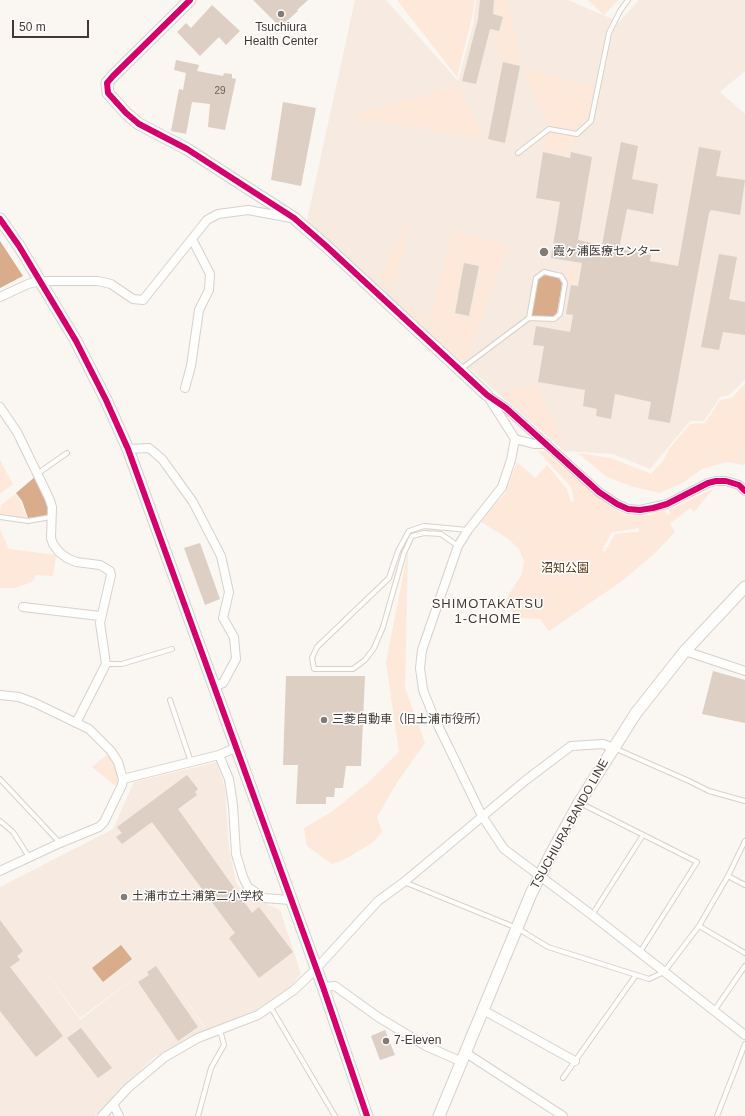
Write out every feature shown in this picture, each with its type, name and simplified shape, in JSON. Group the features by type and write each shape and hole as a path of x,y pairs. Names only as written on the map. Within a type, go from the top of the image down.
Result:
{"street":[{"path":"190,0 113,76 108,83 108,93 126,113 139,124 187,149 294,218 331,250 487,395 506,408 599,492 617,504 628,509 640,510 667,504 708,483 716,481 726,481 739,485 745,491"},
{"path":"0,297 28,284 40,281 98,281 111,284 133,299 144,300 207,220 218,214 248,210 294,218"},
{"path":"0,219 19,246 76,341 106,400 128,449 315,970 323,987 366,1116"},
{"path":"186,388 191,366 199,310 209,290 210,274 192,239"},
{"path":"487,395 515,439 534,444 546,444"},
{"path":"0,407 17,432 49,498 52,507 51,538 59,552 76,562 100,565 110,572 111,575 100,616 100,632 105,649 106,664 76,722"},
{"path":"515,439 511,460 502,487 468,530 458,546 422,650 420,668 423,690 433,715 482,816 504,849 640,952 745,1035"},
{"path":"128,449 149,448 162,459 193,502 221,556 229,592 223,618 234,637 236,659 223,682 213,687"},
{"name":"TSUCHIURA-BANDO LINE","path":"439,1116 539,876 579,803 636,713 685,651 745,587"},
{"path":"23,607 100,616"},
{"path":"685,651 745,671"},
{"path":"0,694 19,697 35,703 89,729 111,751 118,762 123,779 104,822 99,827 60,843 0,871"},
{"path":"102,1116 128,1088 165,1057 198,1038 258,1015 294,990 315,970 378,901 404,882 482,816 571,746 602,744 613,748"},
{"path":"123,779 219,755 235,748"},
{"path":"219,755 229,779 233,805 236,854 243,877 248,887 264,898 290,900"},
{"path":"323,987 335,986 378,1017 420,1042 464,1058 563,1116"},
{"path":"483,1010 575,1061"},
{"path":"113,1104 119,1116"}],"lane":[{"path":"518,153 549,129 577,134 591,121 609,33 620,11 628,0"},
{"path":"459,370 529,318 554,320 560,314 565,283 561,276 544,272 536,278 529,318"},
{"path":"37,475 67,453"},
{"path":"0,517 28,521 52,517"},
{"path":"458,546 441,534 424,533 412,536 404,553 383,628 374,648 365,660 353,669 314,669 312,658 317,647 389,578 398,551 409,531 424,526 468,530"},
{"path":"106,664 122,664 172,649"},
{"path":"170,700 191,762"},
{"path":"613,748 689,780 709,791 745,801"},
{"path":"0,779 60,843"},
{"path":"579,803 697,862 640,952"},
{"path":"0,821 13,832 29,857"},
{"path":"592,915 643,835"},
{"path":"404,882 517,928 548,947 649,979 664,972 699,926 728,876 745,841"},
{"path":"728,876 745,885"},
{"path":"699,926 745,953"},
{"path":"714,1011 745,966"},
{"path":"563,1078 636,975"},
{"path":"270,1006 335,1116"},
{"path":"198,1116 211,1068 224,1045 219,1030"},
{"path":"718,1116 745,1044"}],"shaded area":[{"name":"霞ヶ浦医療センター","path":"355,0 386,0 458,81 473,25 476,0 568,0 619,22 639,0 745,0 745,71 720,92 745,114 745,380 729,395 720,397 704,421 690,421 650,469 613,454 564,451 438,341 307,220"},
{"path":"0,241 23,276 0,288"},
{"path":"544,275 559,278 562,284 557,312 553,317 531,316 538,280"},
{"path":"36,476 48,498 50,516 28,518 22,501 16,493"},
{"name":"土浦市立土浦第二小学校","path":"217,762 225,788 229,848 236,882 244,894 280,910 301,974 290,987 256,1010 207,1030 158,960 206,1030 153,1058 95,1116 0,1116 0,887 113,829 134,782","holes":["38,961 80,1018 146,969 80,1020"]},
{"path":"121,945 132,959 103,982 92,968"}],"green space":[{"path":"397,0 475,0 457,77"},
{"path":"497,0 508,0 520,63 502,60 492,31 501,33 505,16 495,13"},
{"path":"588,0 618,0 604,15"},
{"path":"522,67 596,88 588,120 576,132 549,126"},
{"path":"458,85 485,139 348,117"},
{"path":"550,131 577,137 571,150 561,153 543,149"},
{"path":"411,211 396,283 380,282 429,323 453,231 508,245 465,364 379,282","holes":["463,261 481,265 470,319 453,315"]},
{"path":"575,265 576,283 568,281 564,275"},
{"path":"745,384 745,463 743,465 727,462 702,469 684,482 660,493 634,487 607,477 578,453 611,458 651,474 663,461 669,449 690,424 705,423 720,400 731,398"},
{"path":"538,385 566,449 500,393"},
{"name":"沼知公園","path":"537,450 545,452 611,507 624,514 633,516 650,515 664,510 666,514 670,515 669,510 713,489 694,512 690,508 670,524 675,532 655,553 622,581 549,631 540,619 514,618 510,606 503,604 522,574 524,561 519,549 507,538 481,522 505,493 517,462 535,478 547,465 567,489 571,502 574,501 571,487","holes":["639,528 639,532 615,534 605,552 602,550 612,532"]},
{"path":"0,460 13,484 0,494"},
{"path":"16,494 27,518 0,514 1,505"},
{"path":"0,530 9,549 56,555 53,576 36,575 32,582 15,588 0,588"},
{"path":"408,551 405,688 425,743 396,784 377,817 382,832 372,843 345,859 332,864 307,846 304,828 330,813 369,782 399,752 386,662"},
{"path":"108,754 114,764 119,779 118,784 114,785 92,767"}],"building":[{"name":"Tsuchiura Health Center","path":"253,0 308,0 280,27"},
{"path":"480,0 494,0 493,14 503,17 499,31 490,29 476,84 462,81 478,19"},
{"path":"212,5 240,31 226,45 219,37 200,56 177,32 186,23 191,28"},
{"path":"176,60 199,65 197,71 223,76 224,73 232,74 232,78 236,79 225,130 208,127 210,104 192,102 186,134 171,131 179,89 183,90 186,73 174,70"},
{"path":"503,62 520,66 505,143 488,139"},
{"path":"283,102 316,108 301,186 271,180"},
{"path":"621,142 638,146 632,179 658,184 653,214 627,209 619,249 651,255 650,261 678,266 699,147 721,151 716,176 745,180 740,215 711,210 709,213 670,423 648,419 651,402 615,394 611,419 596,416 597,409 583,406 585,390 538,382 544,346 533,345 536,326 570,332 573,315 566,314 571,285 578,286 582,263 551,258 560,202 536,198 543,152 570,158 571,152 592,157 578,240 602,245"},
{"path":"719,254 737,257 729,299 745,302 745,335 723,332 719,350 701,347"},
{"path":"464,263 479,266 469,316 455,313"},
{"path":"200,543 220,599 205,605 184,548"},
{"path":"713,671 745,680 745,723 702,714"},
{"name":"三菱自動車（旧土浦市役所）","path":"286,676 365,676 361,766 346,766 343,788 335,788 334,797 326,797 326,804 296,804 298,765 283,765"},
{"path":"187,775 198,789 195,792 197,795 178,809 252,913 259,907 293,952 259,978 229,938 235,933 152,822 122,844 116,837 122,833 117,827"},
{"path":"0,920 23,951 17,956 20,960 10,967 63,1036 36,1057 0,1011"},
{"path":"156,966 198,1027 178,1041 138,982 149,975 147,972"},
{"path":"81,1028 112,1068 98,1078 67,1038"},
{"path":"385,1030 395,1055 380,1060 371,1036"}],"cycle path":[{"path":"190,0 107,83 108,93 126,113 139,124 187,149 294,218 487,395 506,408 599,492 617,504 628,509 640,510 653,508 667,504 708,483 716,481 726,481 739,485 745,491"},
{"path":"0,219 19,246 76,341 106,400 128,449 323,987 367,1116"}],"place":[{"name":"Tsuchiura Health Center","path":"281,14"},
{"name":"霞ヶ浦医療センター","path":"544,252"},
{"name":"三菱自動車（旧土浦市役所）","path":"324,720"},
{"name":"土浦市立土浦第二小学校","path":"124,897"},
{"name":"7-Eleven","path":"386,1041"}],"district":[{"name":"SHIMOTAKATSU 1-CHOME","path":"488,612"}]}
